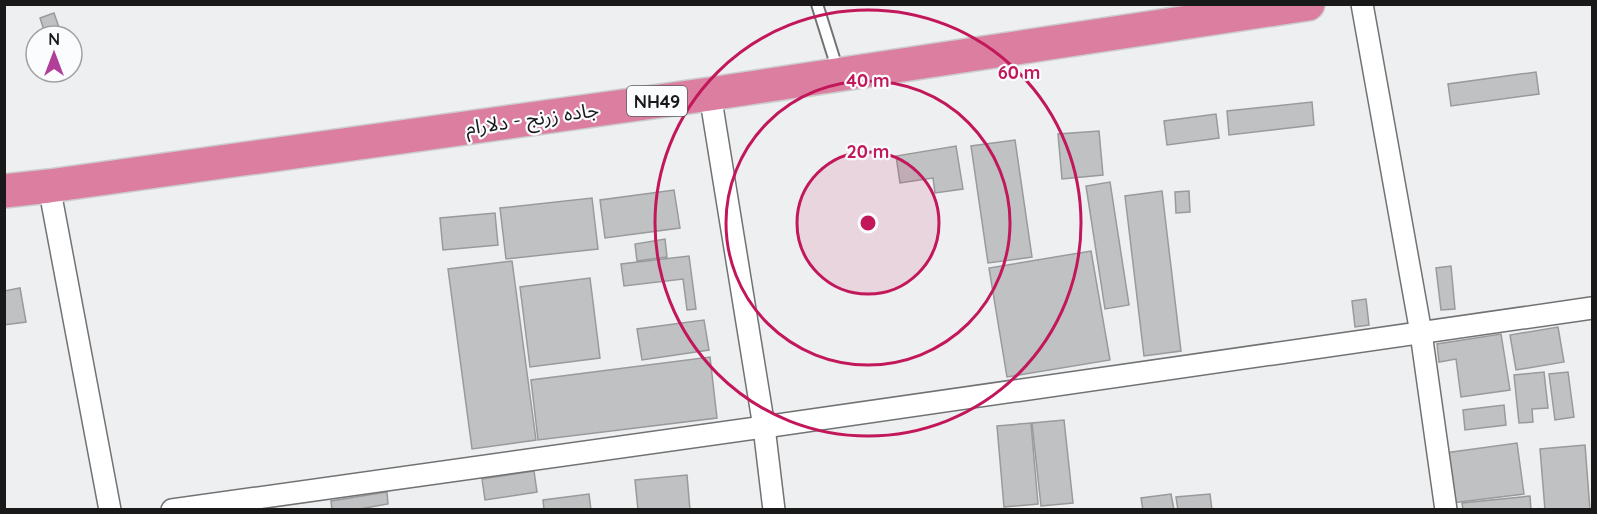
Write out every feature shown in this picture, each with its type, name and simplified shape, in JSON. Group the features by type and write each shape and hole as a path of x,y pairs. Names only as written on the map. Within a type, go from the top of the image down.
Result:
{"highway":[{"name":"جاده زرنج - دلارام","path":"4,191 710,94 839,74 1169,15 1308,4"}],"street":[{"path":"1362,4 1421,333 1446,510"},
{"path":"710,94 764,427 774,510"},
{"path":"49,186 110,510"},
{"path":"172,510 1593,308"}],"lane":[{"path":"817,4 839,74"}],"building":[{"path":"54,13 58,24 42,24 40,18"},
{"path":"1536,72 1539,94 1451,106 1448,84"},
{"path":"1312,102 1314,125 1229,135 1227,111"},
{"path":"1216,114 1219,138 1167,145 1164,121"},
{"path":"1099,131 1103,175 1062,179 1058,134"},
{"path":"1015,140 1032,257 988,263 971,146"},
{"path":"956,146 963,189 935,193 933,178 900,183 896,156"},
{"path":"1110,182 1129,305 1105,309 1086,186"},
{"path":"674,190 680,228 605,238 600,200"},
{"path":"1162,191 1181,351 1144,356 1125,196"},
{"path":"1189,191 1190,212 1176,213 1175,192"},
{"path":"592,198 598,249 506,259 500,208"},
{"path":"495,213 498,245 443,250 440,218"},
{"path":"665,239 667,257 637,261 635,244"},
{"path":"1091,251 1110,360 1007,377 989,268"},
{"path":"689,256 696,309 687,310 683,279 624,286 621,264"},
{"path":"512,261 536,440 472,449 448,269"},
{"path":"1451,266 1455,309 1441,310 1436,268"},
{"path":"590,278 600,358 530,367 520,287"},
{"path":"20,288 26,322 4,325 4,291"},
{"path":"1366,299 1369,325 1355,327 1352,301"},
{"path":"704,320 709,350 642,360 637,329"},
{"path":"1558,327 1564,362 1516,370 1510,335"},
{"path":"1501,334 1510,390 1461,397 1456,359 1439,362 1437,344"},
{"path":"710,357 717,418 538,440 531,380"},
{"path":"1544,372 1548,408 1532,409 1533,422 1519,423 1514,375"},
{"path":"1568,372 1574,417 1555,420 1549,374"},
{"path":"1504,405 1506,425 1465,430 1463,410"},
{"path":"1064,420 1073,503 1041,506 1032,423"},
{"path":"1031,423 1038,504 1004,507 997,426"},
{"path":"1517,443 1524,494 1452,503 1445,453"},
{"path":"1585,445 1590,510 1545,510 1540,449"},
{"path":"534,471 537,492 485,500 482,479"},
{"path":"687,475 690,510 638,510 635,480"},
{"path":"387,492 388,504 354,510 332,510 331,501"},
{"path":"589,494 591,510 544,510 543,500"},
{"path":"1171,494 1174,510 1143,510 1141,498"},
{"path":"1210,494 1212,510 1178,510 1176,497"},
{"path":"1530,496 1531,510 1463,510 1462,503"}]}
